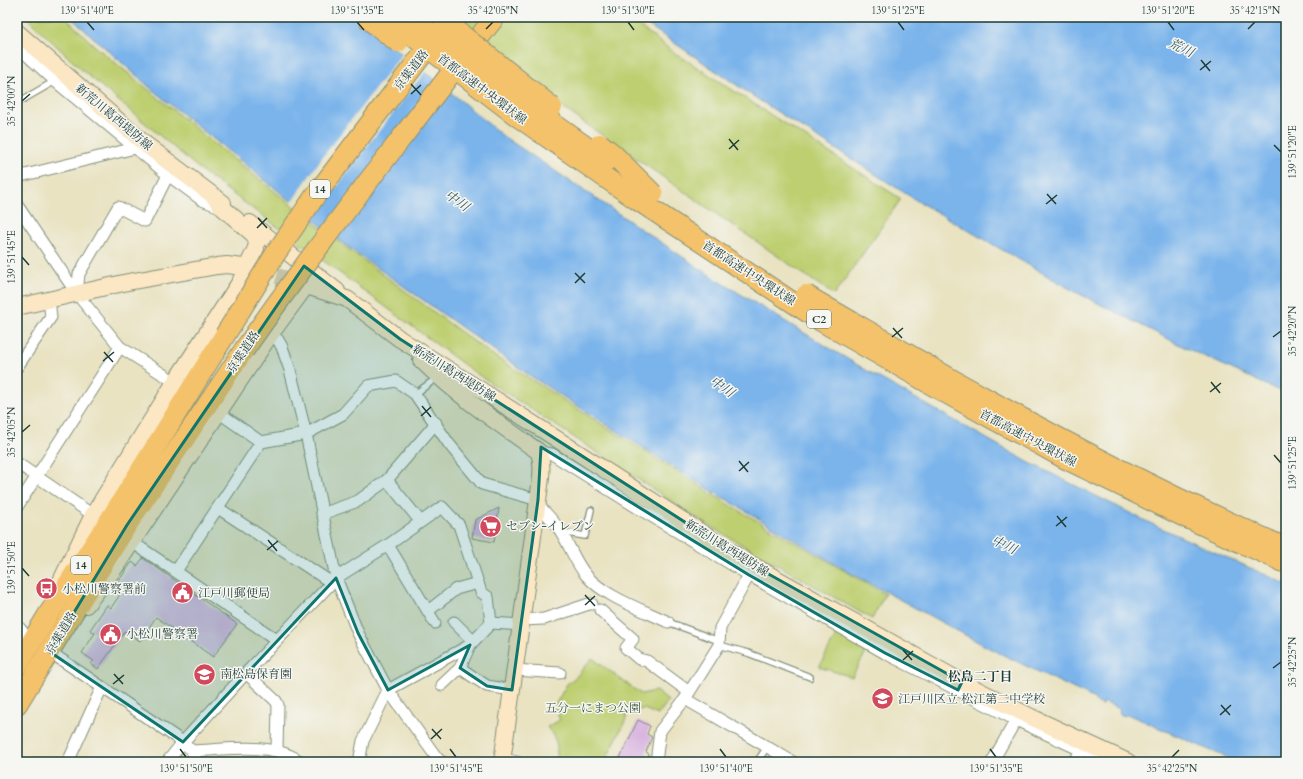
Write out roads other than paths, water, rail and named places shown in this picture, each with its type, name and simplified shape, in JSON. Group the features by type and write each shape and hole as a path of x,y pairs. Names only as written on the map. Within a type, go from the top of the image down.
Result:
{"highway":[{"path":"366,17 434,69 483,100 517,116"},
{"name":"首都高速中央環状線","path":"388,17 517,116 636,199 834,328 979,412 1064,458 1187,518 1286,563"},
{"name":"首都高速中央環状線","path":"409,17 532,109 653,194 765,269 826,307 953,381 1069,444 1128,474 1286,548"},
{"name":"京葉道路","path":"17,666 276,253 315,196 425,51 440,26 452,17"},
{"name":"京葉道路","path":"17,704 126,525 244,350 315,251 495,17"},
{"path":"440,26 462,35 508,73 613,154 653,194"}],"street":[{"name":"新荒川葛西堤防線","path":"17,32 145,144 219,203 400,339 747,562 960,686 1128,762"},
{"path":"17,46 55,81 168,175 202,200 219,203"},
{"path":"17,177 135,148"},
{"path":"77,294 80,274 118,206 145,221 168,175"},
{"name":"新荒川葛西堤防線","path":"48,615 55,592 93,514 175,382 249,268 257,244 254,235 219,203"},
{"path":"17,205 77,294 120,347 175,382"},
{"path":"17,307 128,282 217,266 227,265 249,268"},
{"name":"新荒川葛西堤防線","path":"270,335 305,285 347,299"},
{"path":"17,367 51,317 49,300"},
{"path":"64,628 102,586 270,335 278,340 290,370 306,434 334,580 358,632 388,690 437,761"},
{"path":"400,339 438,377 473,405 539,452 552,454 749,575 885,654 960,686 1016,720 1107,762"},
{"path":"17,507 120,347"},
{"path":"218,412 261,442 306,434 343,414 368,386 396,381 416,394 449,444 482,484 538,502 561,532 575,559 586,575 597,586 610,594 668,622"},
{"path":"322,514 358,501 387,480 436,423"},
{"path":"176,571 261,442"},
{"path":"508,761 514,670 522,622 542,469 539,452"},
{"path":"17,463 93,514"},
{"path":"387,480 420,521"},
{"path":"167,762 183,742 246,673 334,580 388,545 420,521 442,507 458,525 481,592 488,597 491,622"},
{"path":"218,508 334,580"},
{"path":"132,542 277,640"},
{"path":"388,545 435,623"},
{"path":"656,762 660,731 687,695 719,643 720,628 749,575"},
{"path":"428,611 456,589 478,583"},
{"path":"442,685 460,668 472,643 491,622 522,622 544,619 588,604 596,607 632,640 626,648 639,659 647,661 687,695 793,762"},
{"path":"454,622 472,643"},
{"path":"17,625 31,642"},
{"path":"358,762 363,741 388,690 472,643"},
{"path":"50,652 183,742 192,751 197,762"},
{"path":"460,668 486,686 512,690"},
{"path":"514,670 560,673"},
{"path":"246,673 276,701 278,705 277,750"},
{"path":"68,762 102,687"},
{"path":"992,762 1016,720"},
{"path":"192,751 250,749 277,750 298,759 301,762"},
{"path":"1074,762 1081,751"}],"lane":[{"path":"17,103 55,81"},
{"path":"416,394 438,377"},
{"path":"561,532 586,536 591,510"},
{"path":"668,622 810,677"},
{"path":"757,762 768,747"}],"water":[{"name":"中川","path":"70,17 355,17 454,95 503,136 711,276 796,328 881,379 1028,462 1152,524 1286,584 1286,762 1237,762 1127,714 1125,716 1120,714 1120,709 1104,702 1102,705 1095,702 1095,699 991,649 847,571 697,482 529,375 348,247 155,92"},
{"name":"荒川","path":"636,17 1286,17 1286,394 1186,348 1072,290 919,202 762,102"}],"tunnel":[{"path":"254,269 303,284"}],"place":[{"name":"セブン-イレブン","path":"491,526"},
{"name":"小松川警察署前","path":"46,589"},
{"name":"江戸川郵便局","path":"183,593"},
{"name":"小松川警察署","path":"111,634"},
{"name":"南松島保育園","path":"204,674"},
{"name":"江戸川区立 松江第二中学校","path":"883,699"}],"district":[{"name":"松島二丁目","path":"980,677"}],"park label":[{"name":"五分一にまつ公園","path":"593,708"}]}
